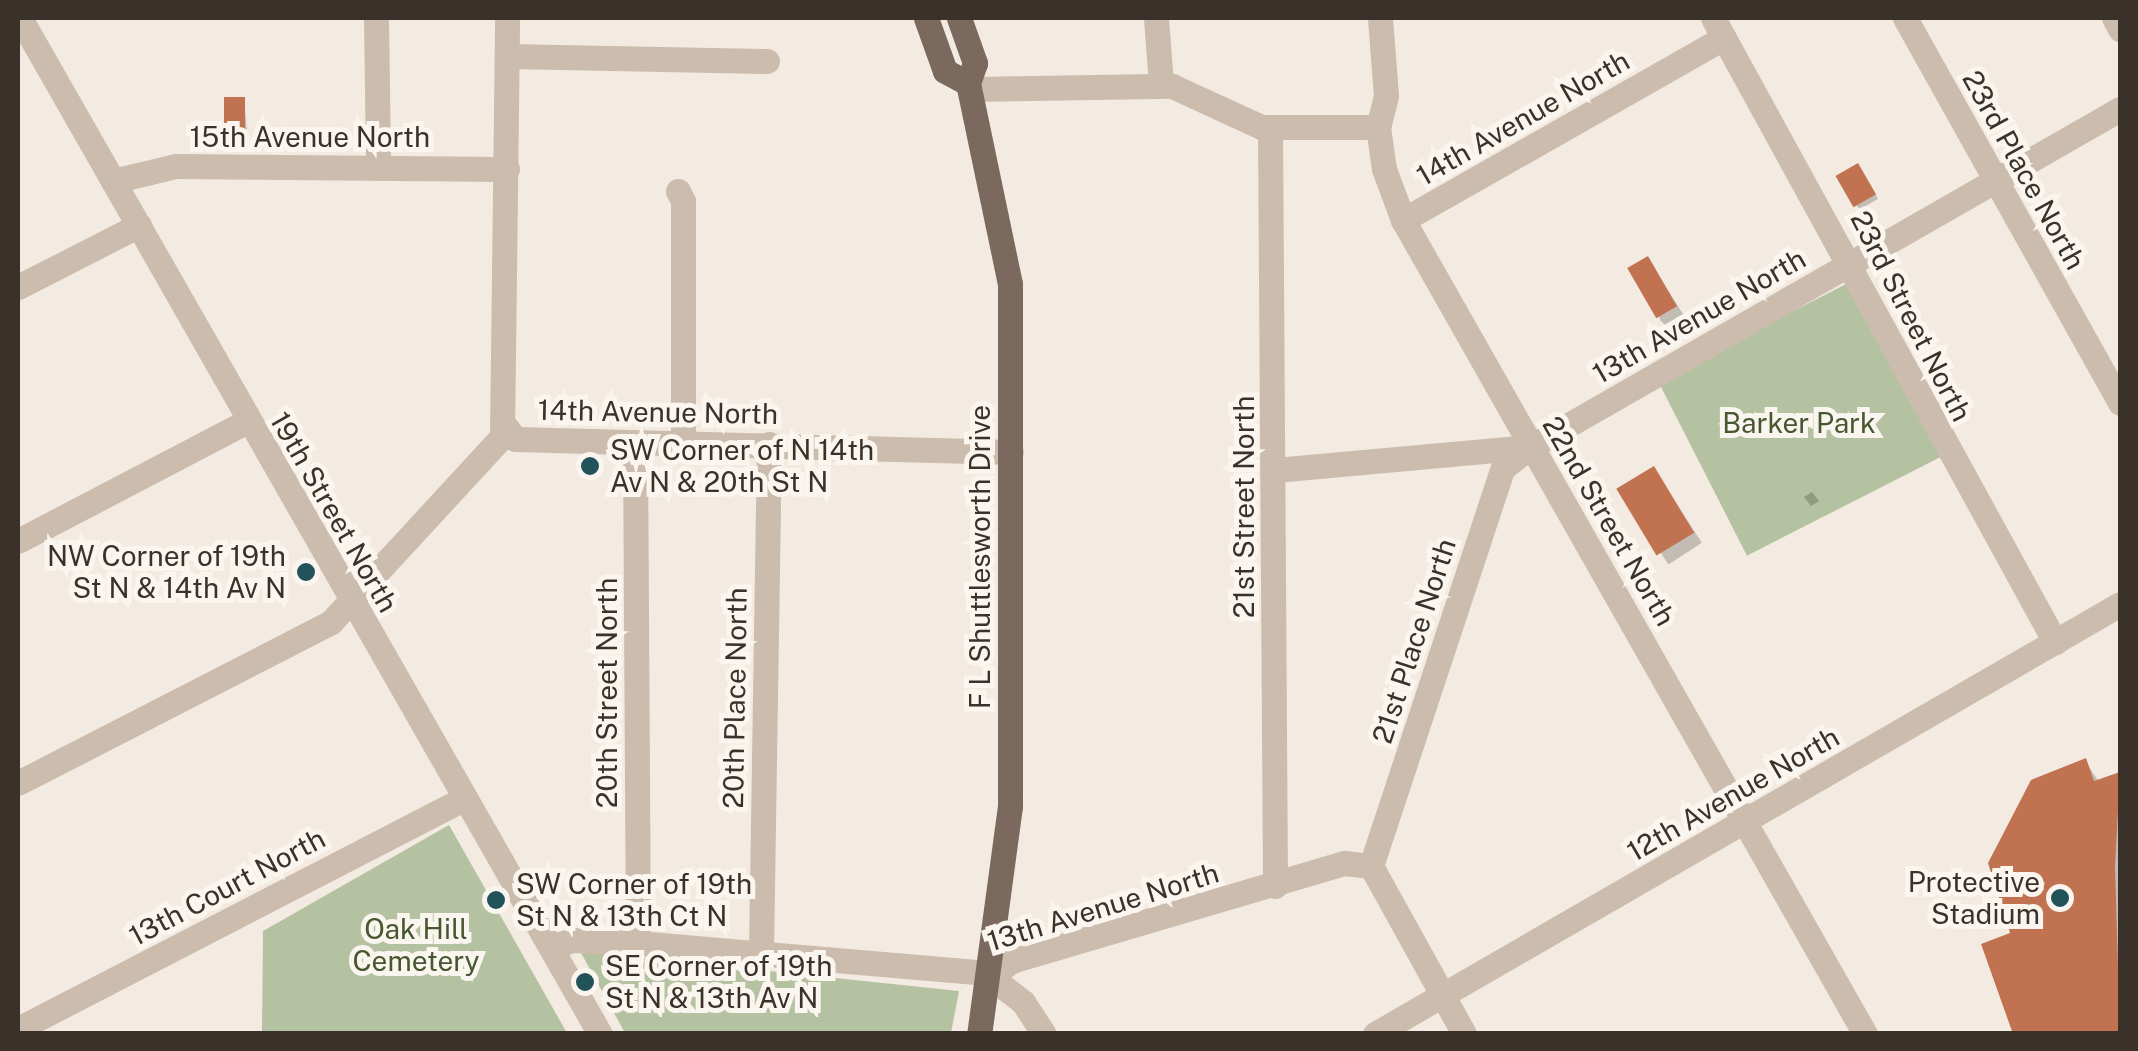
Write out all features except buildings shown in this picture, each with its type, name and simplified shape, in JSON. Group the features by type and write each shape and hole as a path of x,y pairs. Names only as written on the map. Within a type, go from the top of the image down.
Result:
{"main road":[{"path":"926,18 946,71 969,86"},
{"name":"F L Shuttlesworth Drive","path":"959,18 975,62 969,86 1010,284 1010,806 990,976 979,1034"}],"street":[{"name":"19th Street North","path":"20,18 600,1034"},
{"path":"376,18 378,168"},
{"path":"506,427 508,18"},
{"path":"1156,18 1161,85"},
{"name":"22nd Street North","path":"1380,18 1386,96 1378,127 1384,168 1404,220 1866,1034"},
{"name":"23rd Place North","path":"1905,18 2120,403"},
{"path":"2114,18 2120,29"},
{"name":"14th Avenue North","path":"1404,220 1719,28"},
{"name":"23rd Street North","path":"1719,28 2055,642"},
{"path":"507,56 768,62"},
{"path":"969,86 1161,85 1270,128 1378,127"},
{"name":"13th Avenue North","path":"1275,470 1530,448 2120,109"},
{"name":"21st Street North","path":"1270,128 1275,886"},
{"name":"15th Avenue North","path":"114,180 176,166 507,168"},
{"path":"678,191 683,201 683,442"},
{"path":"18,288 138,225"},
{"path":"18,541 248,421"},
{"name":"14th Avenue North","path":"18,783 330,622 506,427 515,439 1011,452"},
{"name":"20th Street North","path":"635,443 638,943"},
{"name":"20th Place North","path":"761,952 769,444"},
{"name":"21st Place North","path":"1371,866 1503,468 1530,448"},
{"name":"12th Avenue North","path":"1375,1034 2120,604"},
{"name":"13th Court North","path":"18,1029 56,1023 464,798"},
{"name":"13th Avenue North","path":"551,947 572,940 638,943 990,976 1011,960 1345,863 1371,866"},
{"path":"1371,866 1464,1034"},
{"path":"990,976 1023,1002 1044,1034"}],"green space":[{"name":"Barker Park","path":"1858,278 1947,454 1747,556 1658,380"},
{"name":"Oak Hill Cemetery","path":"449,825 567,1033 262,1033 263,931"},
{"path":"580,951 959,991 951,1033 625,1033"}],"place":[{"name":"SW Corner of N 14th Av N & 20th St N","path":"590,466"},
{"name":"NW Corner of 19th St N & 14th Av N","path":"306,572"},
{"name":"Protective Stadium","path":"2060,898"},
{"name":"SW Corner of 19th St N & 13th Ct N","path":"496,900"},
{"name":"SE Corner of 19th St N & 13th Av N","path":"585,982"}]}
